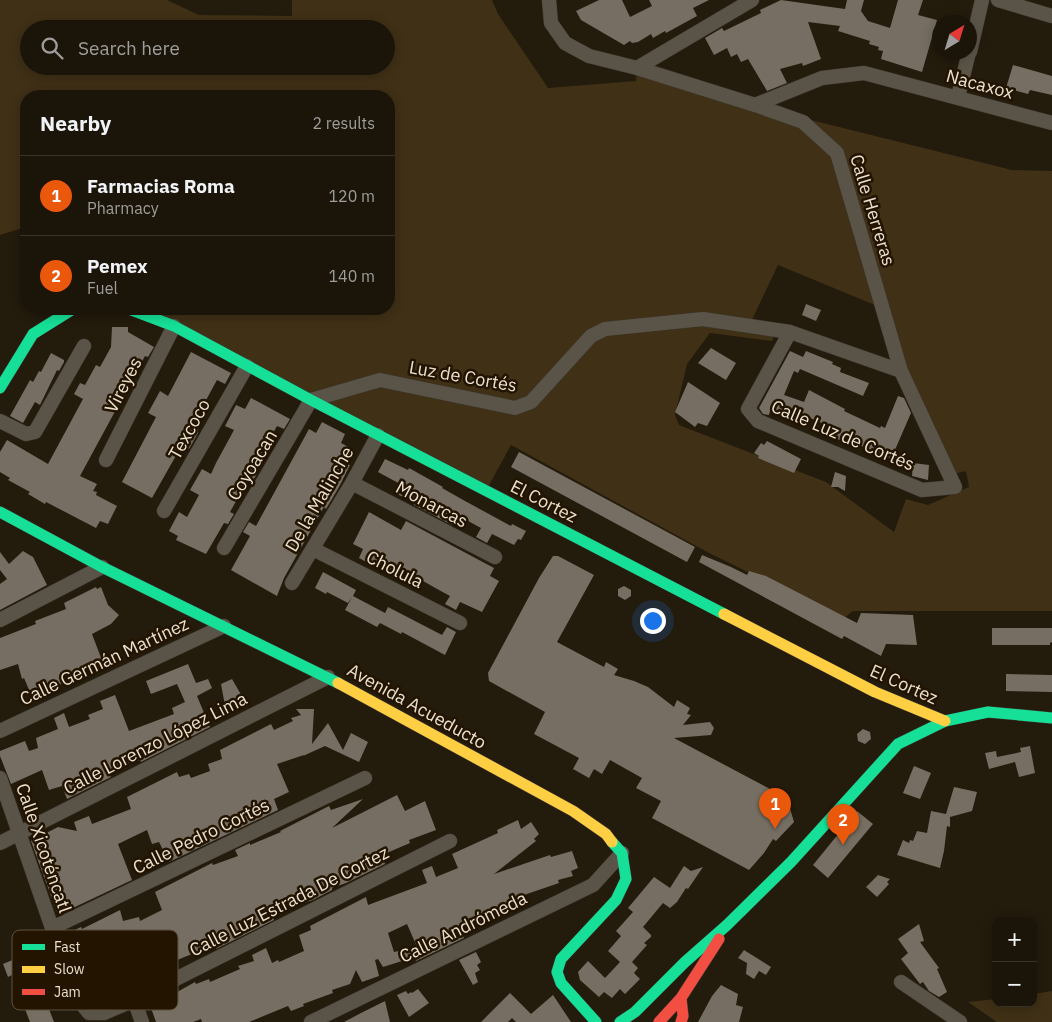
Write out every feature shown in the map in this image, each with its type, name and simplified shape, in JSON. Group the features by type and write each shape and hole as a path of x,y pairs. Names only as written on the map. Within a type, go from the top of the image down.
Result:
{"main road":[{"path":"0,388 33,334 63,315"},
{"name":"El Cortez","path":"145,315 174,326 378,435 875,692 945,721"},
{"name":"Avenida Acueducto","path":"0,512 102,567 328,677 573,811 606,834 622,852"},
{"path":"620,1022 635,1012 685,962 727,925 828,824 898,744 945,721 988,712 1052,718"},
{"path":"596,1022 561,983 557,972 561,959 616,900 626,879 622,852"},
{"path":"659,1022 681,998 727,925"},
{"path":"681,998 683,1016 681,1022"}],"street":[{"name":"Calle Herreras","path":"549,0 551,23 565,43 589,56 637,68 803,122 837,152 901,371 955,487"},
{"path":"637,68 752,0"},
{"path":"977,20 982,0"},
{"path":"998,0 1052,16"},
{"path":"958,97 967,60"},
{"name":"Nacaxox","path":"755,105 822,78 864,73 1052,123"},
{"name":"Luz de Cortés","path":"311,400 380,380 515,408 531,402 591,336 605,329 702,320 790,332 901,371"},
{"name":"Vireyes","path":"106,460 174,326"},
{"name":"Calle Luz de Cortés","path":"790,332 748,409 758,421 922,490 955,487"},
{"path":"0,421 26,434 34,432 84,346"},
{"name":"Texcoco","path":"164,511 247,366"},
{"name":"Coyoacan","path":"224,548 311,400"},
{"name":"De la Malinche","path":"292,583 352,483 378,435"},
{"name":"Monarcas","path":"352,483 495,557"},
{"name":"Cholula","path":"313,549 460,623"},
{"path":"0,620 102,567"},
{"name":"Calle Germán Martínez","path":"0,731 224,626"},
{"name":"Calle Lorenzo López Lima","path":"0,843 328,677"},
{"name":"Calle Xicoténcatl","path":"0,778 52,928"},
{"name":"Calle Pedro Cortés","path":"52,928 365,778"},
{"name":"Calle Luz Estrada De Cortez","path":"178,978 450,841"},
{"name":"Calle Andrómeda","path":"311,1022 593,885 622,852"},
{"path":"901,982 960,1022"},
{"name":"Calle Luz Estrada De Cortez","path":"89,1012 104,1013 111,1010"},
{"path":"138,1010 142,1022"}],"shaded area":[{"path":"0,0 167,0 199,15 292,16 292,0 492,0 498,14 548,88 636,81 637,68 771,110 1012,170 1052,171 1052,611 853,611 843,619 709,553 511,445 486,491 141,315 395,315 395,90 20,90 20,229 0,235","holes":["778,265 882,308 949,475 966,471 969,487 928,505 906,499 894,532 826,482 679,425 675,415 687,364 710,333 772,341 777,330 749,326"]},
{"path":"1052,991 1052,1022 997,1022 968,1002 992,999 992,1007 1037,1007 1037,993"}],"building":[{"path":"599,0 622,0 630,17 652,6 649,0 709,0 693,8 697,16 666,33 665,31 653,38 651,34 638,42 632,43 630,41 624,45 581,20 576,11"},
{"path":"781,0 845,9 847,0 864,0 861,11 868,21 890,28 898,0 923,0 918,15 932,19 932,37 922,72 881,59 883,51 878,50 879,47 869,44 870,41 838,31 840,26 808,22 821,59 803,66 802,63 780,69 787,83 767,91 748,59 741,62 737,54 731,57 727,48 714,55 705,38 722,28 724,31 761,13 760,10"},
{"path":"1013,65 1052,76 1052,95 1030,90 1028,94 1006,88"},
{"path":"806,304 821,310 816,321 802,315"},
{"path":"112,327 128,327 128,332 154,347 148,357 145,356 80,476 97,484 93,491 97,492 96,495 117,506 108,524 100,521 96,528 46,502 45,504 28,494 30,492 8,480 10,478 0,472 0,452 7,440 48,464 83,399 74,394 80,383 85,385 96,365 100,367 111,347"},
{"path":"711,348 736,363 726,380 698,363"},
{"path":"790,351 803,357 806,351 833,362 832,364 841,368 840,372 869,383 863,396 800,369 798,373 794,371 784,395 804,402 809,390 845,409 844,411 880,428 881,426 885,428 898,396 904,398 911,413 891,459 855,443 853,446 835,438 838,430 794,411 791,418 770,411 769,415 763,414 759,408"},
{"path":"191,352 231,373 225,384 217,380 193,424 198,429 198,433 189,449 182,445 152,498 122,482 156,417 148,413 160,391 168,396"},
{"path":"51,353 64,360 64,362 59,371 57,370 40,405 35,402 23,423 10,416 30,380 33,382 39,371 41,372"},
{"path":"688,382 720,403 707,426 698,423 695,427 675,412"},
{"path":"251,398 290,419 284,429 277,426 253,469 258,472 252,482 248,480 230,512 234,514 228,524 224,523 206,554 176,540 178,536 169,531 179,512 187,517 199,495 190,490 202,469 211,474 234,430 225,426 236,405 245,409"},
{"path":"322,422 345,434 341,443 354,450 347,464 350,465 339,487 326,509 324,507 284,578 277,596 231,570 250,536 243,532 249,522 256,526 309,429 316,433"},
{"path":"767,441 801,459 794,473 758,458 759,456 754,453 761,443 764,445"},
{"path":"519,452 695,547 687,562 511,467"},
{"path":"385,459 408,470 409,468 511,526 512,524 526,531 521,540 518,539 514,545 492,534 487,543 476,537 481,528 457,515 452,525 395,493 400,484 378,472"},
{"path":"913,463 929,465 928,480 912,476"},
{"path":"835,472 846,476 845,491 838,487 831,487"},
{"path":"369,512 401,530 406,521 494,568 490,576 499,581 482,612 460,602 456,610 445,604 450,596 407,572 402,581 359,558 363,549 353,544"},
{"path":"23,551 33,557 47,585 0,610 0,584 7,579 0,570 0,552 9,564"},
{"path":"702,555 747,575 749,571 766,576 857,623 861,613 913,615 917,645 886,644 881,656 844,636 842,639 699,562"},
{"path":"553,556 558,556 594,575 557,642 604,667 606,662 618,669 614,675 648,687 674,707 677,700 690,708 687,714 691,715 683,725 710,722 714,728 711,735 674,738 787,798 794,822 776,841 773,839 749,870 652,818 661,801 636,788 642,778 610,760 602,774 594,769 589,778 573,769 579,758 534,734 545,712 489,681 488,673 539,578"},
{"path":"323,572 356,590 353,596 385,613 388,607 442,635 447,627 456,632 445,655 402,632 401,634 380,623 377,627 345,610 352,597 348,603 315,588"},
{"path":"624,586 631,590 631,596 625,600 618,596 618,589"},
{"path":"96,587 97,589 101,587 108,605 119,615 111,624 92,634 103,663 73,675 74,678 59,685 58,682 30,692 24,678 22,679 18,664 0,670 0,638 36,624 35,621 66,609 64,603"},
{"path":"992,628 1052,628 1052,642 1050,645 992,645"},
{"path":"188,664 196,683 208,679 212,688 197,696 210,727 141,762 140,760 119,766 121,770 110,774 111,777 67,799 62,786 49,790 42,770 11,784 0,756 0,751 25,741 29,751 38,748 36,738 58,729 54,718 64,713 69,727 90,719 88,715 103,709 100,701 115,695 129,731 174,714 172,708 185,702 177,684 151,694 146,681"},
{"path":"1006,674 1052,675 1052,692 1006,691"},
{"path":"232,679 243,698 235,702 237,708 226,711 221,684"},
{"path":"296,709 314,709 312,744 328,723 343,750 351,733 368,742 359,762 325,746 303,756 277,764 289,792 274,799 278,810 169,862 159,842 152,844 147,830 118,844 132,880 58,915 31,841 58,827 77,831 74,822 89,816 92,824 131,809 127,797 177,772 179,777 189,774 191,778 210,771 208,764 222,759 220,750 271,724 274,730 293,721 291,718 301,715"},
{"path":"863,729 870,732 871,739 865,744 858,741 857,734"},
{"path":"1030,746 1035,773 1019,777 1015,762 989,769 985,753 996,751 997,757 1021,752 1020,748"},
{"path":"914,766 931,773 920,799 903,793"},
{"path":"954,787 977,792 972,811 950,817 950,827 947,826 940,868 897,855 903,840 909,843 910,840 913,841 917,831 927,833 931,811 946,814"},
{"path":"397,795 405,811 425,801 436,830 409,840 410,843 382,855 385,864 332,888 332,890 313,900 295,906 290,901 271,909 274,920 216,949 215,945 178,960 178,930 75,930 81,927 82,929 120,910 123,921 139,917 140,921 162,910 155,892 212,863 213,865 238,856 235,850 281,832 329,806 331,810 363,799 332,828"},
{"path":"857,811 873,824 828,878 813,865"},
{"path":"518,820 521,829 531,822 539,834 534,839 536,841 494,874 550,855 551,857 572,851 578,868 571,871 573,876 558,880 559,883 524,895 525,900 515,902 517,908 506,912 507,914 460,927 464,938 416,961 415,957 383,967 378,959 375,960 379,976 362,982 356,970 350,984 332,990 333,993 303,1004 304,1006 291,1011 288,1006 249,1022 202,1022 201,1019 193,1022 156,1022 152,1010 178,1010 178,992 195,982 196,984 209,979 210,982 240,969 238,966 254,961 252,955 266,948 272,963 278,960 279,962 304,951 299,935 311,930 310,926 366,897 368,905 427,883 422,870 432,866 436,877 458,868 452,854 498,833 497,830","holes":["407,924 417,947 394,952 388,933"]},
{"path":"684,866 691,871 703,867 677,902 670,908 663,903 643,927 651,937 644,943 647,945 632,962 638,968 634,973 640,979 625,994 620,989 612,998 604,992 599,997 580,980 578,972 588,961 605,978 620,962 608,951 621,936 616,931 633,912 628,908 654,877 670,888"},
{"path":"878,875 890,879 887,882 889,884 877,897 866,887"},
{"path":"919,924 924,941 920,942 939,968 937,969 947,992 939,997 929,991 923,982 920,984 901,959 908,953 898,939"},
{"path":"744,950 771,967 766,975 759,971 754,979 746,974 747,963 738,958"},
{"path":"476,952 481,962 477,965 480,970 475,973 478,982 473,985 459,960"},
{"path":"12,960 12,975 8,977 3,964"},
{"path":"721,985 738,994 736,1005 743,1007 739,1022 698,1022 712,996"},
{"path":"418,989 429,1003 409,1017 397,995 406,991 408,994 412,993"},
{"path":"510,993 531,1014 553,995 571,1022 516,1022 512,1018 508,1022 481,1022"},
{"path":"385,1001 390,1022 344,1022 361,1013"},
{"path":"25,1010 49,1010 54,1022 30,1022"}],"traffic: fast":[{"path":"0,388 33,334 63,315"},
{"path":"145,315 174,326 311,400 724,614"},
{"path":"0,512 102,567 338,683"},
{"path":"620,1022 635,1012 791,862 898,744 945,721 988,712 1052,718"},
{"path":"596,1022 561,983 557,972 561,959 616,900 626,879 622,853 612,842"}],"traffic: slow":[{"path":"724,614 875,692 945,721"},
{"path":"338,683 573,811 606,834 612,842"}],"traffic: jam":[{"path":"659,1022 681,998 719,939"},
{"path":"681,998 683,1016 681,1022"}],"place":[{"name":"Farmacias Roma","path":"775,829"},
{"name":"Pemex","path":"843,845"}]}
